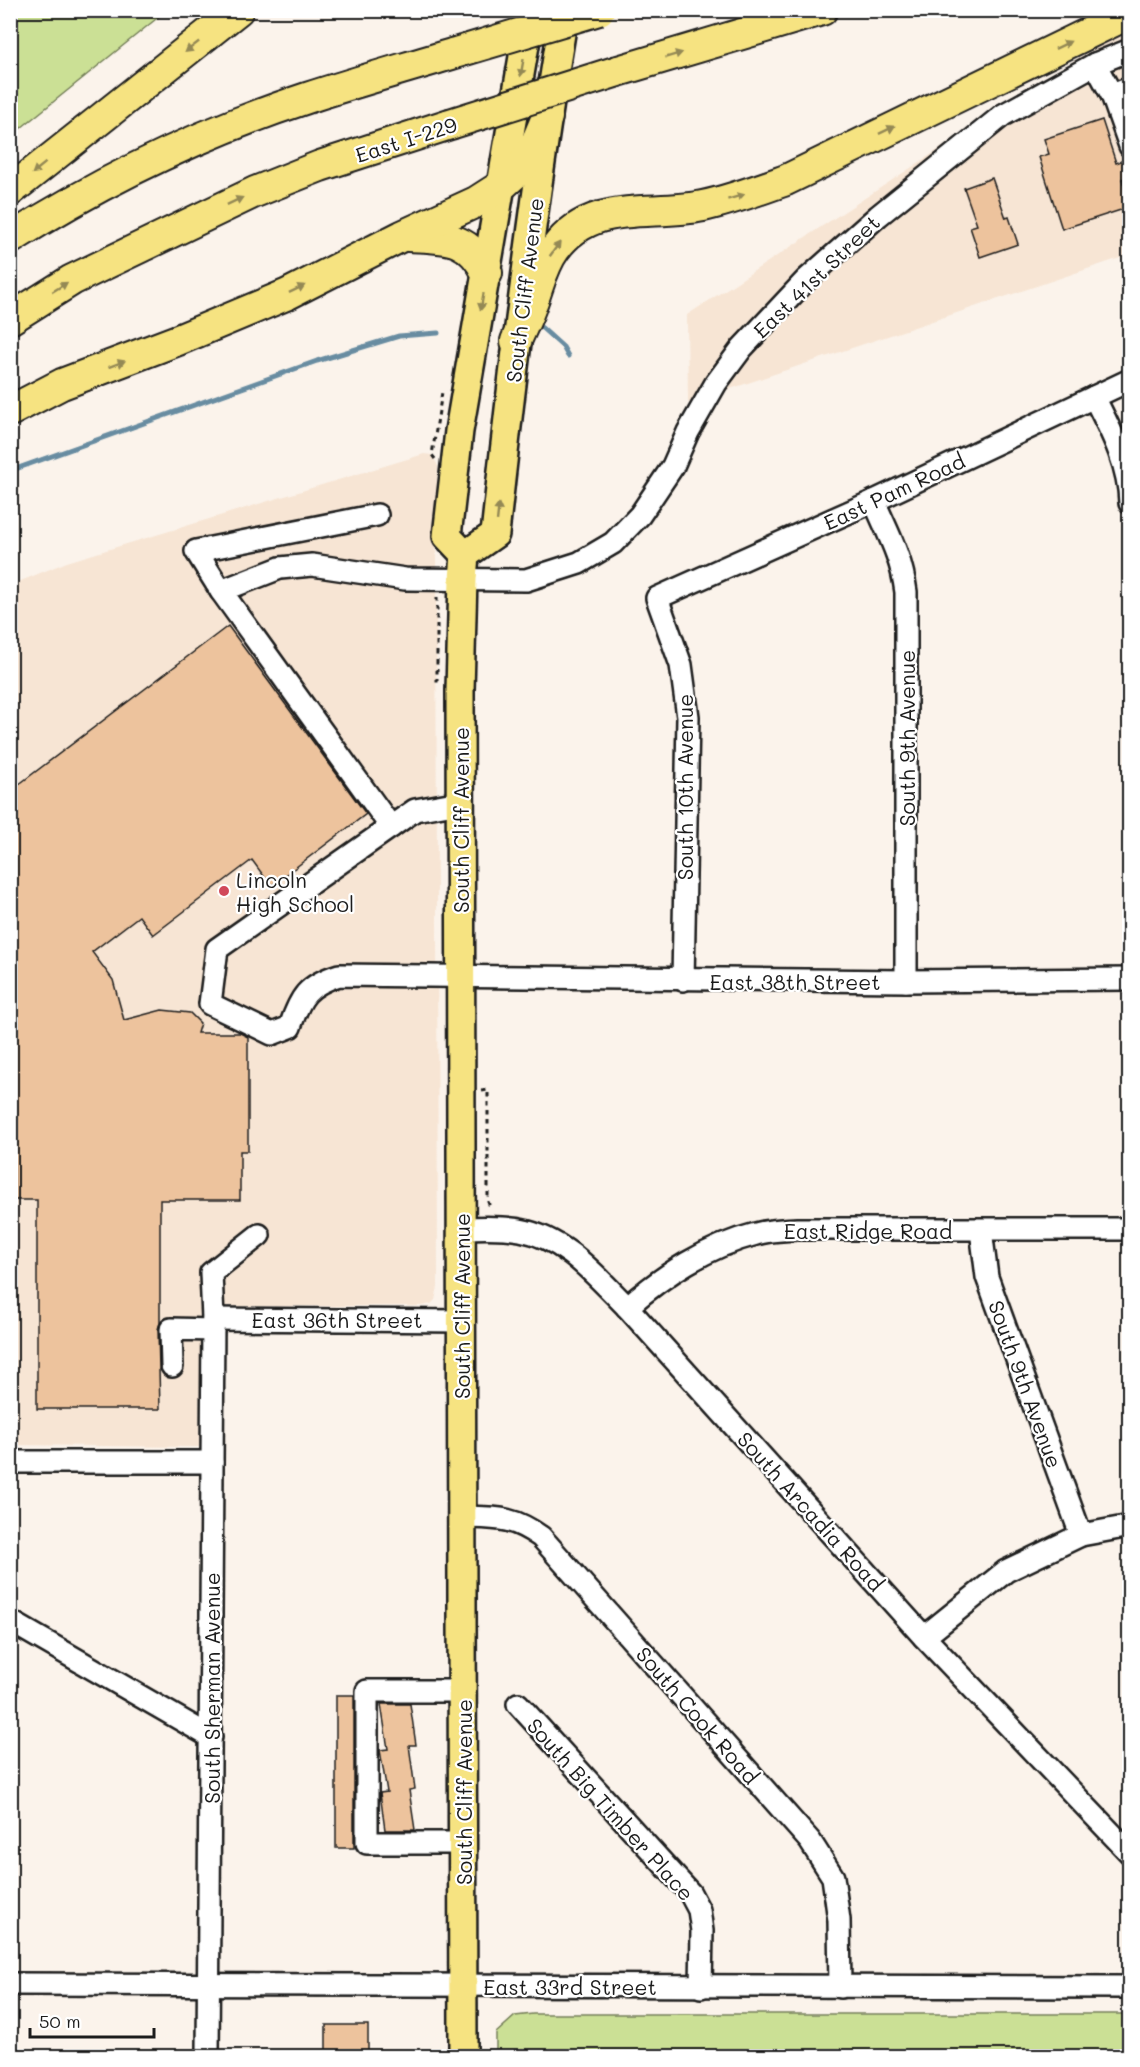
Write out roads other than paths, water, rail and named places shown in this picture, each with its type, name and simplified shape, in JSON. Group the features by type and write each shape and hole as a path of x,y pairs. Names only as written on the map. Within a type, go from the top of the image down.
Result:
{"highway":[{"path":"10,191 238,10"},
{"path":"10,239 89,193 196,140 306,98 599,10"},
{"name":"East I-229","path":"10,319 72,279 255,192 320,166 618,71 822,10"},
{"path":"516,341 548,260 566,235 582,223 612,214 700,206 753,192 786,180 1130,14"},
{"path":"10,411 62,384 178,340 288,294 402,236 476,202 501,186 520,168 529,157 547,117"},
{"path":"402,236 459,241 473,250 487,273"}],"main road":[{"name":"South Cliff Avenue","path":"463,2056 460,690 464,567 447,536 459,431 531,10"},
{"name":"South Cliff Avenue","path":"464,567 495,534 516,341 547,117 565,10"}],"street":[{"name":"East 41st Street","path":"221,591 280,568 312,565 405,579 464,567 526,580 579,563 613,543 639,515 673,466 688,432 716,383 742,348 807,279 878,216 1003,115 1095,64 1130,50"},
{"path":"1095,64 1121,92 1130,146"},
{"name":"East Pam Road","path":"657,598 874,501 1130,380"},
{"path":"1094,397 1125,464 1130,503"},
{"name":"South 9th Avenue","path":"874,501 884,526 892,538 903,571 906,592 906,981"},
{"path":"377,515 196,551 221,591 390,827 415,810 460,802"},
{"name":"South 10th Avenue","path":"657,598 681,665 688,717 683,980"},
{"name":"East 38th Street","path":"390,827 218,950 210,1004 272,1034 290,1027 297,1005 320,981 339,975 683,980 1130,979"},
{"name":"South Arcadia Road","path":"460,1228 521,1230 555,1243 577,1258 627,1307 924,1637 1127,1846"},
{"name":"East Ridge Road","path":"627,1307 656,1281 689,1261 718,1246 757,1233 797,1228 1130,1230"},
{"name":"South 9th Avenue","path":"981,1230 987,1277 1081,1535"},
{"name":"South Sherman Avenue","path":"208,2056 213,1324 211,1273 259,1235"},
{"name":"East 36th Street","path":"171,1366 171,1329 213,1324 462,1321"},
{"path":"10,1462 212,1462"},
{"name":"South Cook Road","path":"462,1517 500,1518 524,1525 541,1537 810,1841 832,1877 839,1920 840,1987"},
{"path":"924,1637 1006,1571 1081,1535 1130,1527"},
{"path":"10,1621 211,1737"},
{"path":"462,1691 367,1691 367,1843 463,1843"},
{"name":"South Big Timber Place","path":"518,1704 690,1893 699,1910 702,1931 701,1987"},
{"name":"East 33rd Street","path":"10,1984 1130,1987"}],"waterway":[{"path":"542,328 563,347 568,356"},
{"path":"10,471 317,361 399,336 438,333"}],"place":[{"name":"Lincoln High School","path":"224,891"}]}
